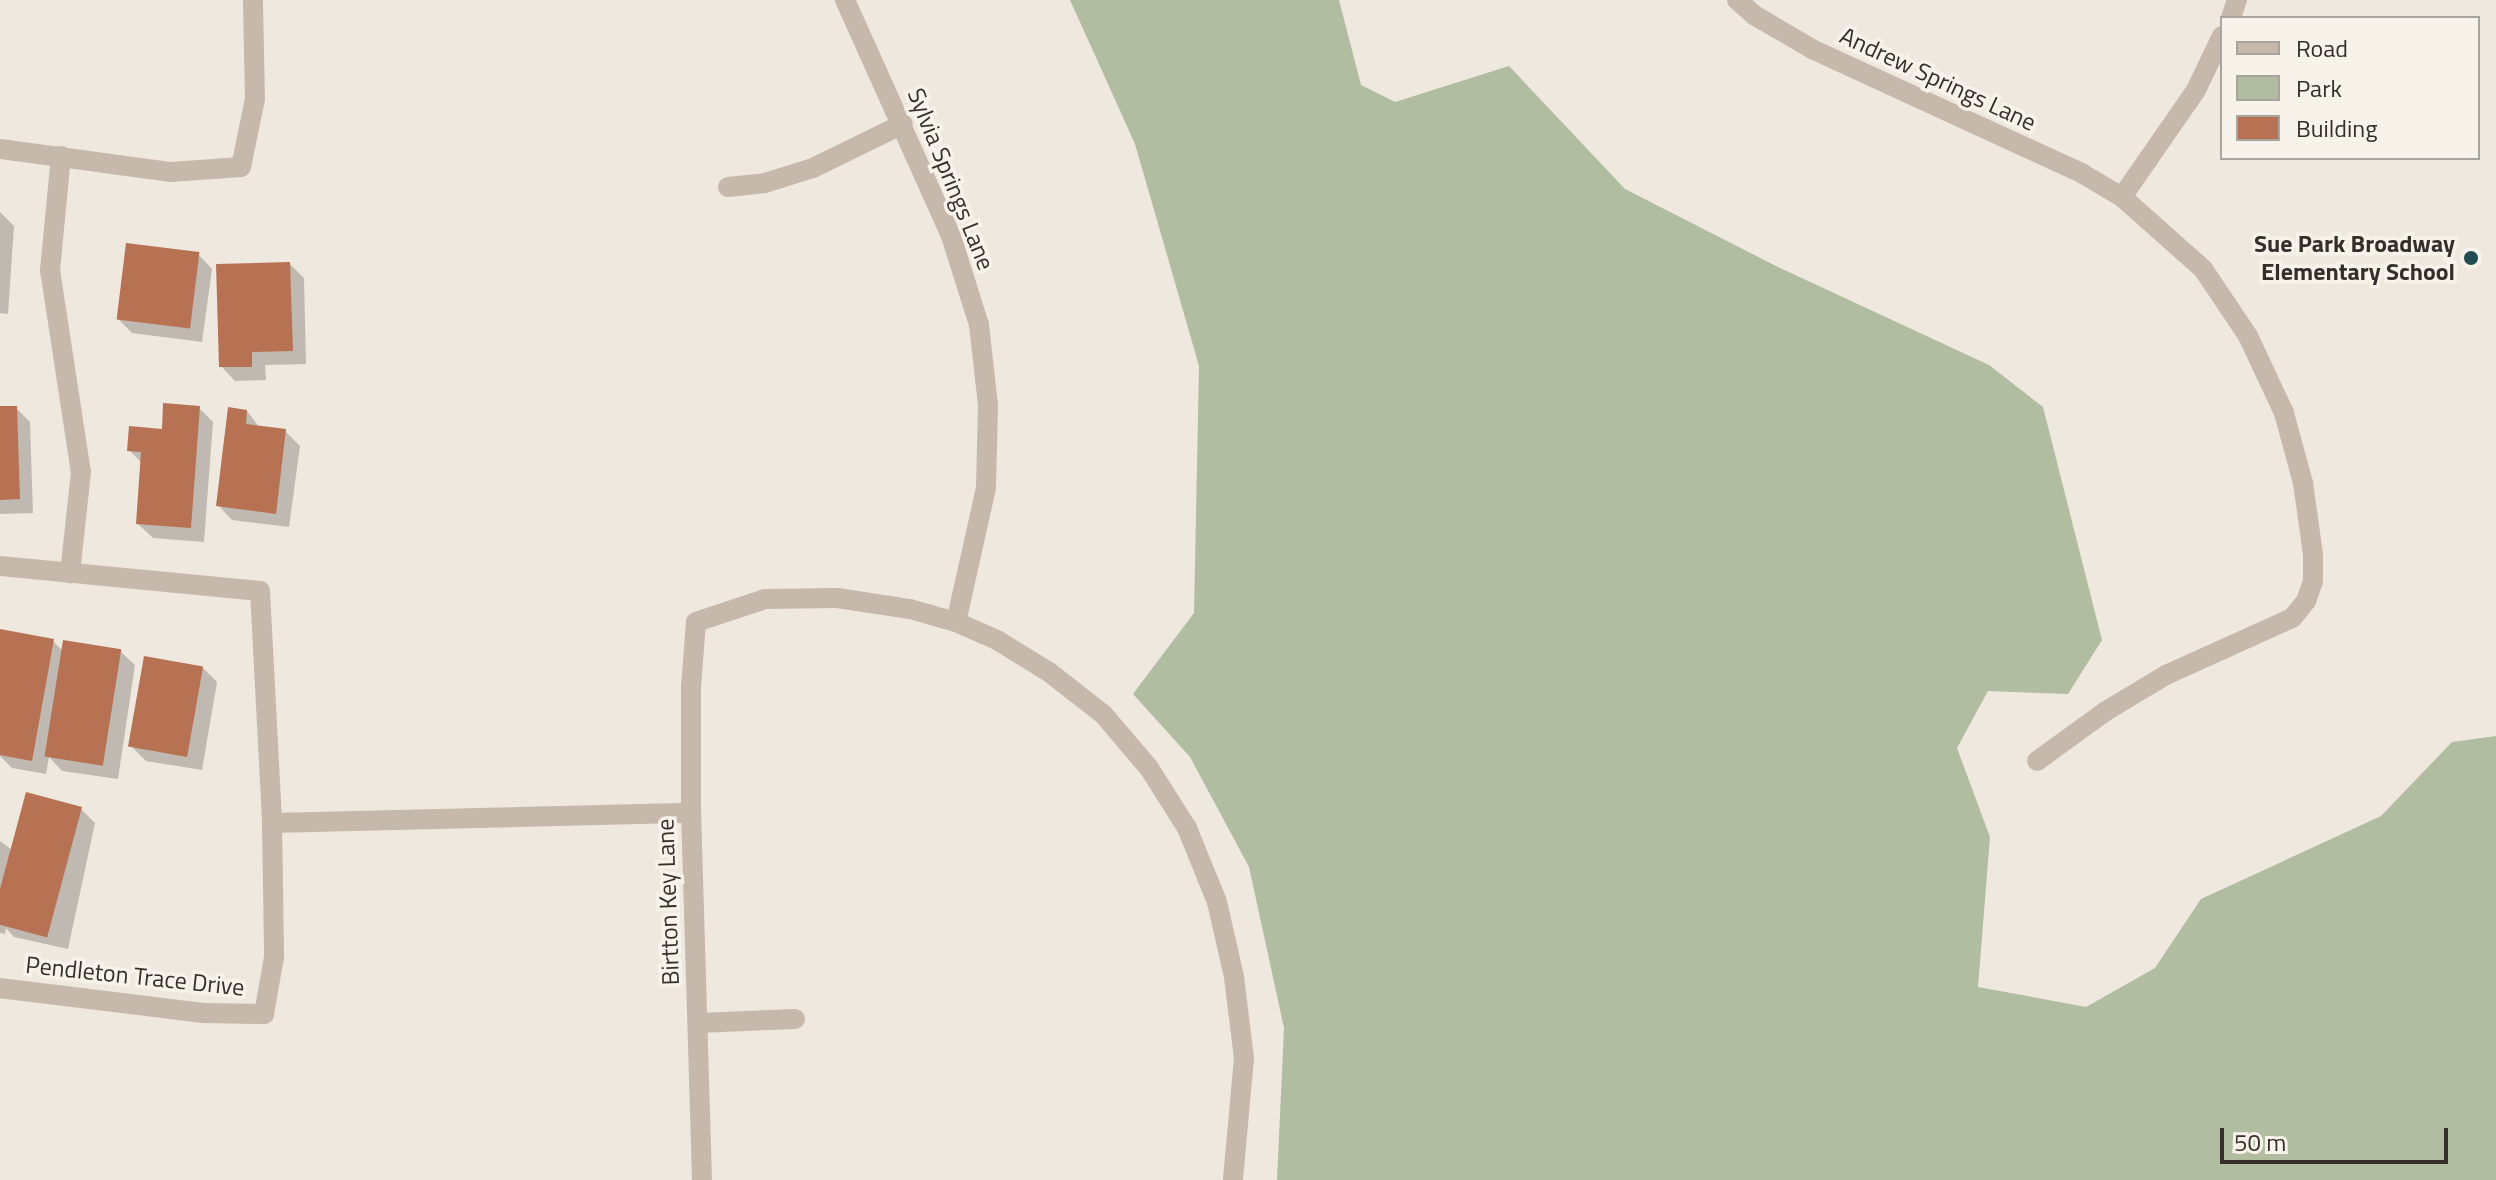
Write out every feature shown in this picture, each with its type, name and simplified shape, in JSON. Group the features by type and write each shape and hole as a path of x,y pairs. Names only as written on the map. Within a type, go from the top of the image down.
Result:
{"street":[{"path":"0,149 171,172 241,167 255,99 253,0"},
{"name":"Sylvia Springs Lane","path":"845,0 951,236 979,325 988,405 986,488 956,622"},
{"name":"Andrew Springs Lane","path":"1737,0 1754,15 1814,50 2083,174 2122,197 2203,269 2248,336 2278,400 2303,483 2313,554 2313,581 2306,601 2292,618 2166,675 2106,711 2037,761"},
{"path":"2122,197 2196,90 2220,40"},
{"path":"728,187 765,183 813,168 903,124"},
{"path":"61,156 50,270 81,472 70,573"},
{"path":"0,566 260,591 272,823 691,813"},
{"name":"Birtton Key Lane","path":"702,1180 691,813 691,687 696,622 765,599 837,598 910,609 956,622"},
{"path":"956,622 997,640 1049,672 1103,714 1149,768 1187,828 1217,902 1234,977 1244,1058 1233,1180"},
{"name":"Pendleton Trace Drive","path":"0,988 203,1013 264,1014 274,957 272,823"},
{"path":"699,1023 795,1019"}],"green space":[{"path":"1070,0 1339,0 1361,85 1395,102 1509,66 1625,189 1778,267 1989,365 2043,407 2102,640 2068,694 1988,691 1957,748 1990,837 1978,987 2086,1007 2155,968 2201,899 2381,816 2452,742 2496,736 2496,1180 1277,1180 1284,1028 1249,867 1190,757 1133,694 1194,613 1199,366 1135,144"}],"building":[{"path":"126,243 199,252 190,328 117,319"},
{"path":"290,262 293,351 252,352 252,367 219,367 216,264"},
{"path":"163,403 200,406 191,528 136,524 141,452 127,451 129,426 162,429"},
{"path":"0,406 17,406 20,499 0,500"},
{"path":"228,407 247,410 246,424 286,429 276,514 216,506"},
{"path":"0,629 54,639 32,761 0,755"},
{"path":"63,640 121,649 103,766 45,757"},
{"path":"144,656 203,666 187,757 128,747"},
{"path":"26,792 82,807 47,937 0,925 0,889"}],"place":[{"name":"Sue Park Broadway Elementary School","path":"2471,258"}]}
